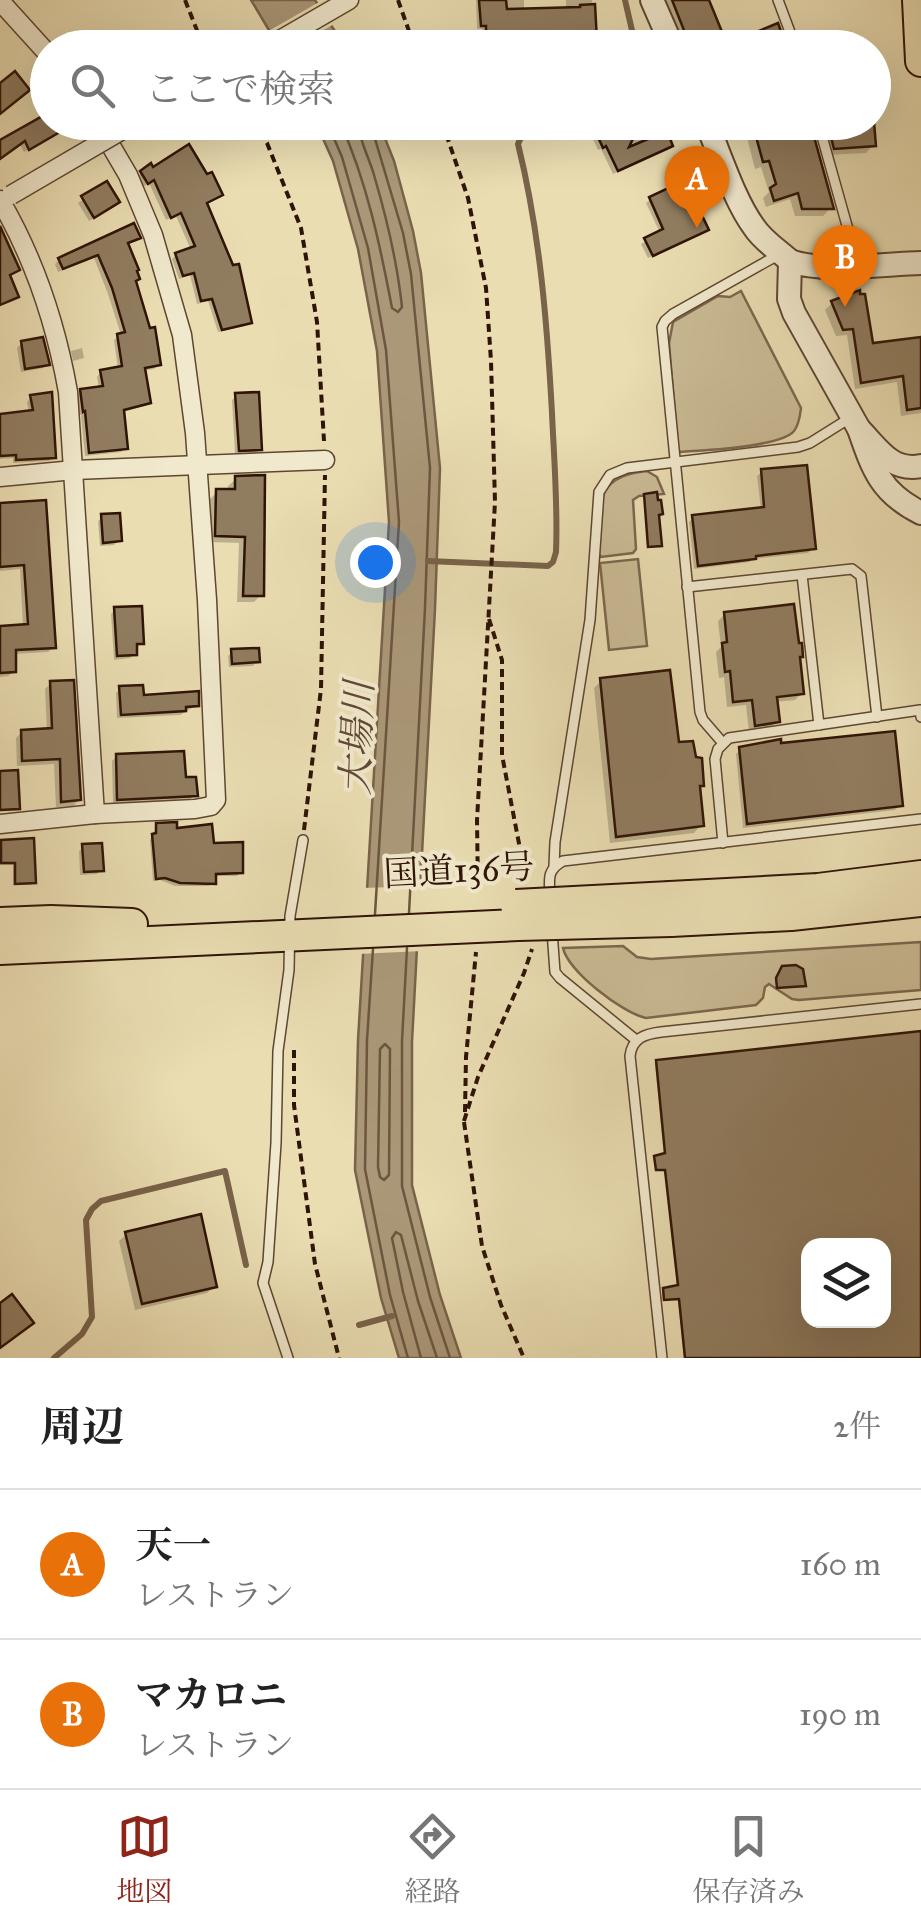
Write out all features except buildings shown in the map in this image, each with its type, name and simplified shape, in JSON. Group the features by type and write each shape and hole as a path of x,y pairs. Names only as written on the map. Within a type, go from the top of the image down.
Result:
{"highway":[{"path":"918,0 921,61"},
{"name":"国道136号","path":"670,909 921,876"},
{"name":"国道136号","path":"0,949 299,925 670,909 791,915 921,901"},
{"path":"791,915 835,925 921,919"},
{"name":"国道136号","path":"0,923 299,925"}],"street":[{"path":"297,30 349,0"},
{"path":"652,0 665,30"},
{"path":"0,1 30,34"},
{"path":"95,814 68,392 62,354 39,280 3,200 105,140"},
{"path":"0,824 195,809 211,806 216,800 207,600 186,364 173,299 153,235 128,175 108,140"},
{"path":"714,140 754,228 786,257 804,266 825,267 921,263"},
{"path":"786,257 794,314 856,423 872,468 905,505 921,514"},
{"path":"856,423 890,462 910,468 921,466"},
{"path":"0,477 74,470 325,460"}],"lane":[{"path":"778,0 789,30"},
{"path":"823,140 858,265"},
{"path":"722,742 700,712 662,327 673,314 786,257"},
{"path":"554,866 590,620 599,492 603,483 610,475 627,468 798,447 856,423"},
{"path":"687,588 852,569 860,576 877,716"},
{"path":"802,575 819,725"},
{"path":"723,843 715,759 722,742 920,710 921,716"},
{"path":"636,1040 555,972 548,874 554,866 563,861 921,819"},
{"path":"288,1358 263,1283 268,1262 276,1143 276,1080 288,970 299,925 303,840"},
{"path":"662,1358 630,1056 636,1040 646,1034 921,1004"}],"path":[{"path":"185,0 197,30"},
{"path":"398,0 409,30"},
{"path":"266,140 300,228 317,322 325,460 321,689 303,840"},
{"path":"448,140 468,198 486,288 495,502 464,1121 482,1246 524,1358"},
{"path":"464,1121 532,951 523,914 502,755 502,660 487,614"},
{"path":"294,1034 294,1104 301,1164 315,1264 339,1358"}],"shaded area":[{"path":"741,291 801,408 797,426 774,441 678,451 669,343 673,322 718,296 730,297"},
{"path":"647,471 657,477 664,494 633,500 636,549 633,553 601,557 600,508 608,487 629,474"},
{"path":"638,559 647,646 609,650 600,563"},
{"path":"921,942 921,990 799,1000 769,984 756,1005 646,1018 597,990 575,968 563,948 623,946 637,957 651,959"}],"water":[{"path":"251,0 315,0 334,30 269,30"},
{"path":"324,140 386,140 413,231 421,273 440,468 412,1042 412,1185 440,1295 461,1358 399,1358 381,1298 355,1170 358,1040 389,522 377,351 358,249"}],"pier":[{"path":"321,1 336,23 324,30 270,30"},
{"path":"425,886 422,951 358,954 361,888"}],"waterway":[{"path":"625,0 632,30"},
{"path":"428,561 548,566 556,552 545,311 520,140"},
{"path":"54,1358 82,1334 92,1317 86,1220 101,1201 225,1171 246,1265"},
{"path":"359,1325 392,1316"}],"place":[{"name":"天一","path":"697,228"},
{"name":"マカロニ","path":"845,307"}],"water label":[{"name":"大場川","path":"357,738"}]}
